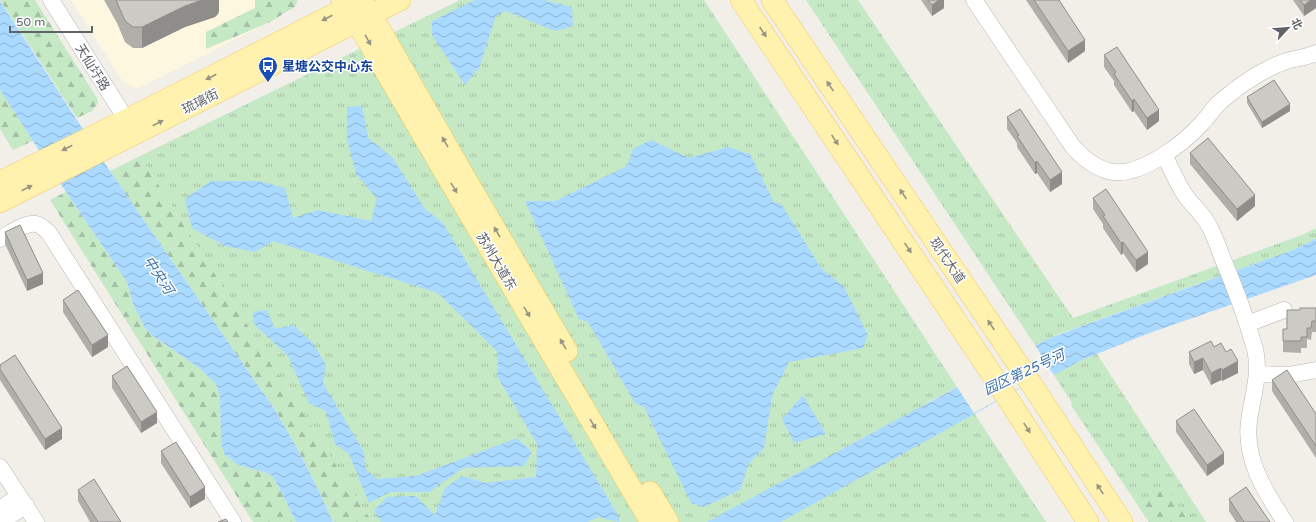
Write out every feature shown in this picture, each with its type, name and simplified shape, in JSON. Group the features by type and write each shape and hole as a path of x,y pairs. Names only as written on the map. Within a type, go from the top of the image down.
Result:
{"main road":[{"name":"琉璃街","path":"0,202 50,167 131,127 357,6 400,0"},
{"name":"现代大道","path":"741,0 989,370 1088,522"},
{"name":"现代大道","path":"772,0 1030,382 1122,522"},
{"name":"苏州大道东","path":"357,6 651,522"},
{"name":"苏州大道东","path":"357,6 668,522"},
{"name":"琉璃街","path":"0,182 50,167"}],"street":[{"name":"天仙圩路","path":"51,0 131,127"},
{"path":"974,0 1073,147 1081,156 1091,163 1114,172 1131,170 1164,155 1177,146 1202,123 1218,104 1236,89 1280,64 1316,53"},
{"path":"1164,155 1183,192 1209,225 1234,285 1257,358 1258,374 1249,423 1250,451 1259,479 1270,500 1285,522"},
{"path":"0,239 25,226 35,224 42,227 49,233 233,522"},
{"path":"1244,317 1284,310"},
{"path":"1258,374 1289,375 1316,370"},
{"path":"0,467 36,522"},
{"path":"0,508 22,500"},
{"path":"1,522 22,500"}],"shaded area":[{"path":"71,0 299,0 295,7 289,12 137,88 122,80"}],"green space":[{"path":"0,0 35,0 97,98 98,103 92,111 77,118"},
{"path":"255,0 298,0 295,7 270,22 206,49 206,32 255,8"},
{"path":"460,0 704,0 957,387 925,404 943,431 974,413 1046,522 372,522 140,156"},
{"path":"806,0 858,0 1073,318 1302,235 1316,228 1316,239 1293,250 1064,332 1035,345"},
{"path":"0,90 33,141 13,150 0,129"},
{"path":"140,156 372,522 333,522 306,465 275,410 110,171"},
{"path":"66,192 127,282 133,304 145,328 153,336 199,368 216,384 220,396 221,441 224,454 238,465 267,473 273,477 296,522 253,522 50,200"},
{"path":"1097,354 1206,522 1149,522 1071,405 1072,403 1054,375"},
{"path":"1167,487 1189,522 1149,522 1139,507"}],"water":[{"path":"475,0 544,0 572,7 573,26 555,31 506,11 496,16 479,68 465,85 432,35 432,21"},
{"name":"中央河","path":"0,1 110,171 275,410 306,465 333,522 296,522 273,477 267,473 238,465 224,454 221,441 220,396 216,384 199,368 153,336 145,328 133,304 127,282 66,192 0,90"},
{"path":"362,106 368,138 392,157 425,209 443,223 619,517 619,522 598,517 588,522 381,522 374,510 387,497 416,496 435,515 445,488 462,476 486,483 536,477 537,444 497,376 498,352 438,293 273,241 255,252 225,246 192,228 185,199 211,181 259,181 285,188 293,218 318,210 371,221 377,199 356,174 347,139 347,107"},
{"path":"651,140 689,158 728,147 750,154 774,202 782,205 821,268 844,287 868,335 863,348 789,362 772,396 764,448 749,463 740,490 704,507 691,503 644,407 635,403 588,322 579,319 525,201 555,201 627,166 633,149"},
{"name":"园区第25号河","path":"1316,239 1316,275 1144,335 1082,360 1054,375 1051,371 781,522 707,522 1048,339 1293,250"},
{"path":"267,310 275,329 293,325 313,343 326,365 323,383 364,452 365,468 377,479 416,476 517,438 532,452 524,466 463,468 429,492 390,492 369,503 349,454 335,444 326,411 309,403 288,356 254,324 253,312"},
{"path":"803,395 826,434 794,443 782,419"}],"pier":[{"path":"1035,345 1051,371 974,413 957,387"}],"building":[{"path":"116,0 202,0 185,6 142,27 133,27 125,21"},
{"path":"928,0 939,0 932,5"},
{"path":"1034,0 1059,0 1085,40 1068,51"},
{"path":"1300,0 1311,0 1304,5"},
{"path":"1117,47 1159,110 1147,118 1134,99 1132,101 1114,74 1116,72 1104,55"},
{"path":"1274,80 1290,104 1262,122 1247,97"},
{"path":"1020,109 1062,172 1050,180 1037,161 1035,163 1017,136 1019,135 1007,117"},
{"path":"1208,138 1255,195 1237,209 1190,153"},
{"path":"1106,189 1148,252 1136,260 1123,242 1121,243 1103,216 1105,215 1093,198"},
{"path":"20,225 43,273 27,280 5,232"},
{"path":"78,290 108,335 92,345 63,300"},
{"path":"1300,308 1316,308 1316,321 1312,321 1311,328 1307,328 1307,337 1301,337 1301,341 1283,341 1283,329 1287,329 1287,310 1300,310"},
{"path":"1211,341 1214,347 1221,343 1226,352 1231,349 1238,361 1222,370 1221,368 1211,373 1203,358 1194,362 1189,352"},
{"path":"15,355 62,428 45,439 0,369 0,365"},
{"path":"127,366 157,412 141,422 112,376"},
{"path":"1287,370 1316,414 1316,446 1272,380"},
{"path":"1194,409 1224,453 1207,465 1176,421"},
{"path":"176,442 205,487 190,497 161,451"},
{"path":"94,479 121,522 98,522 78,490"},
{"path":"1246,487 1270,522 1244,522 1229,499"},
{"path":"226,519 228,522 218,522"}],"place":[{"name":"星塘公交中心东","path":"268,83"}]}
